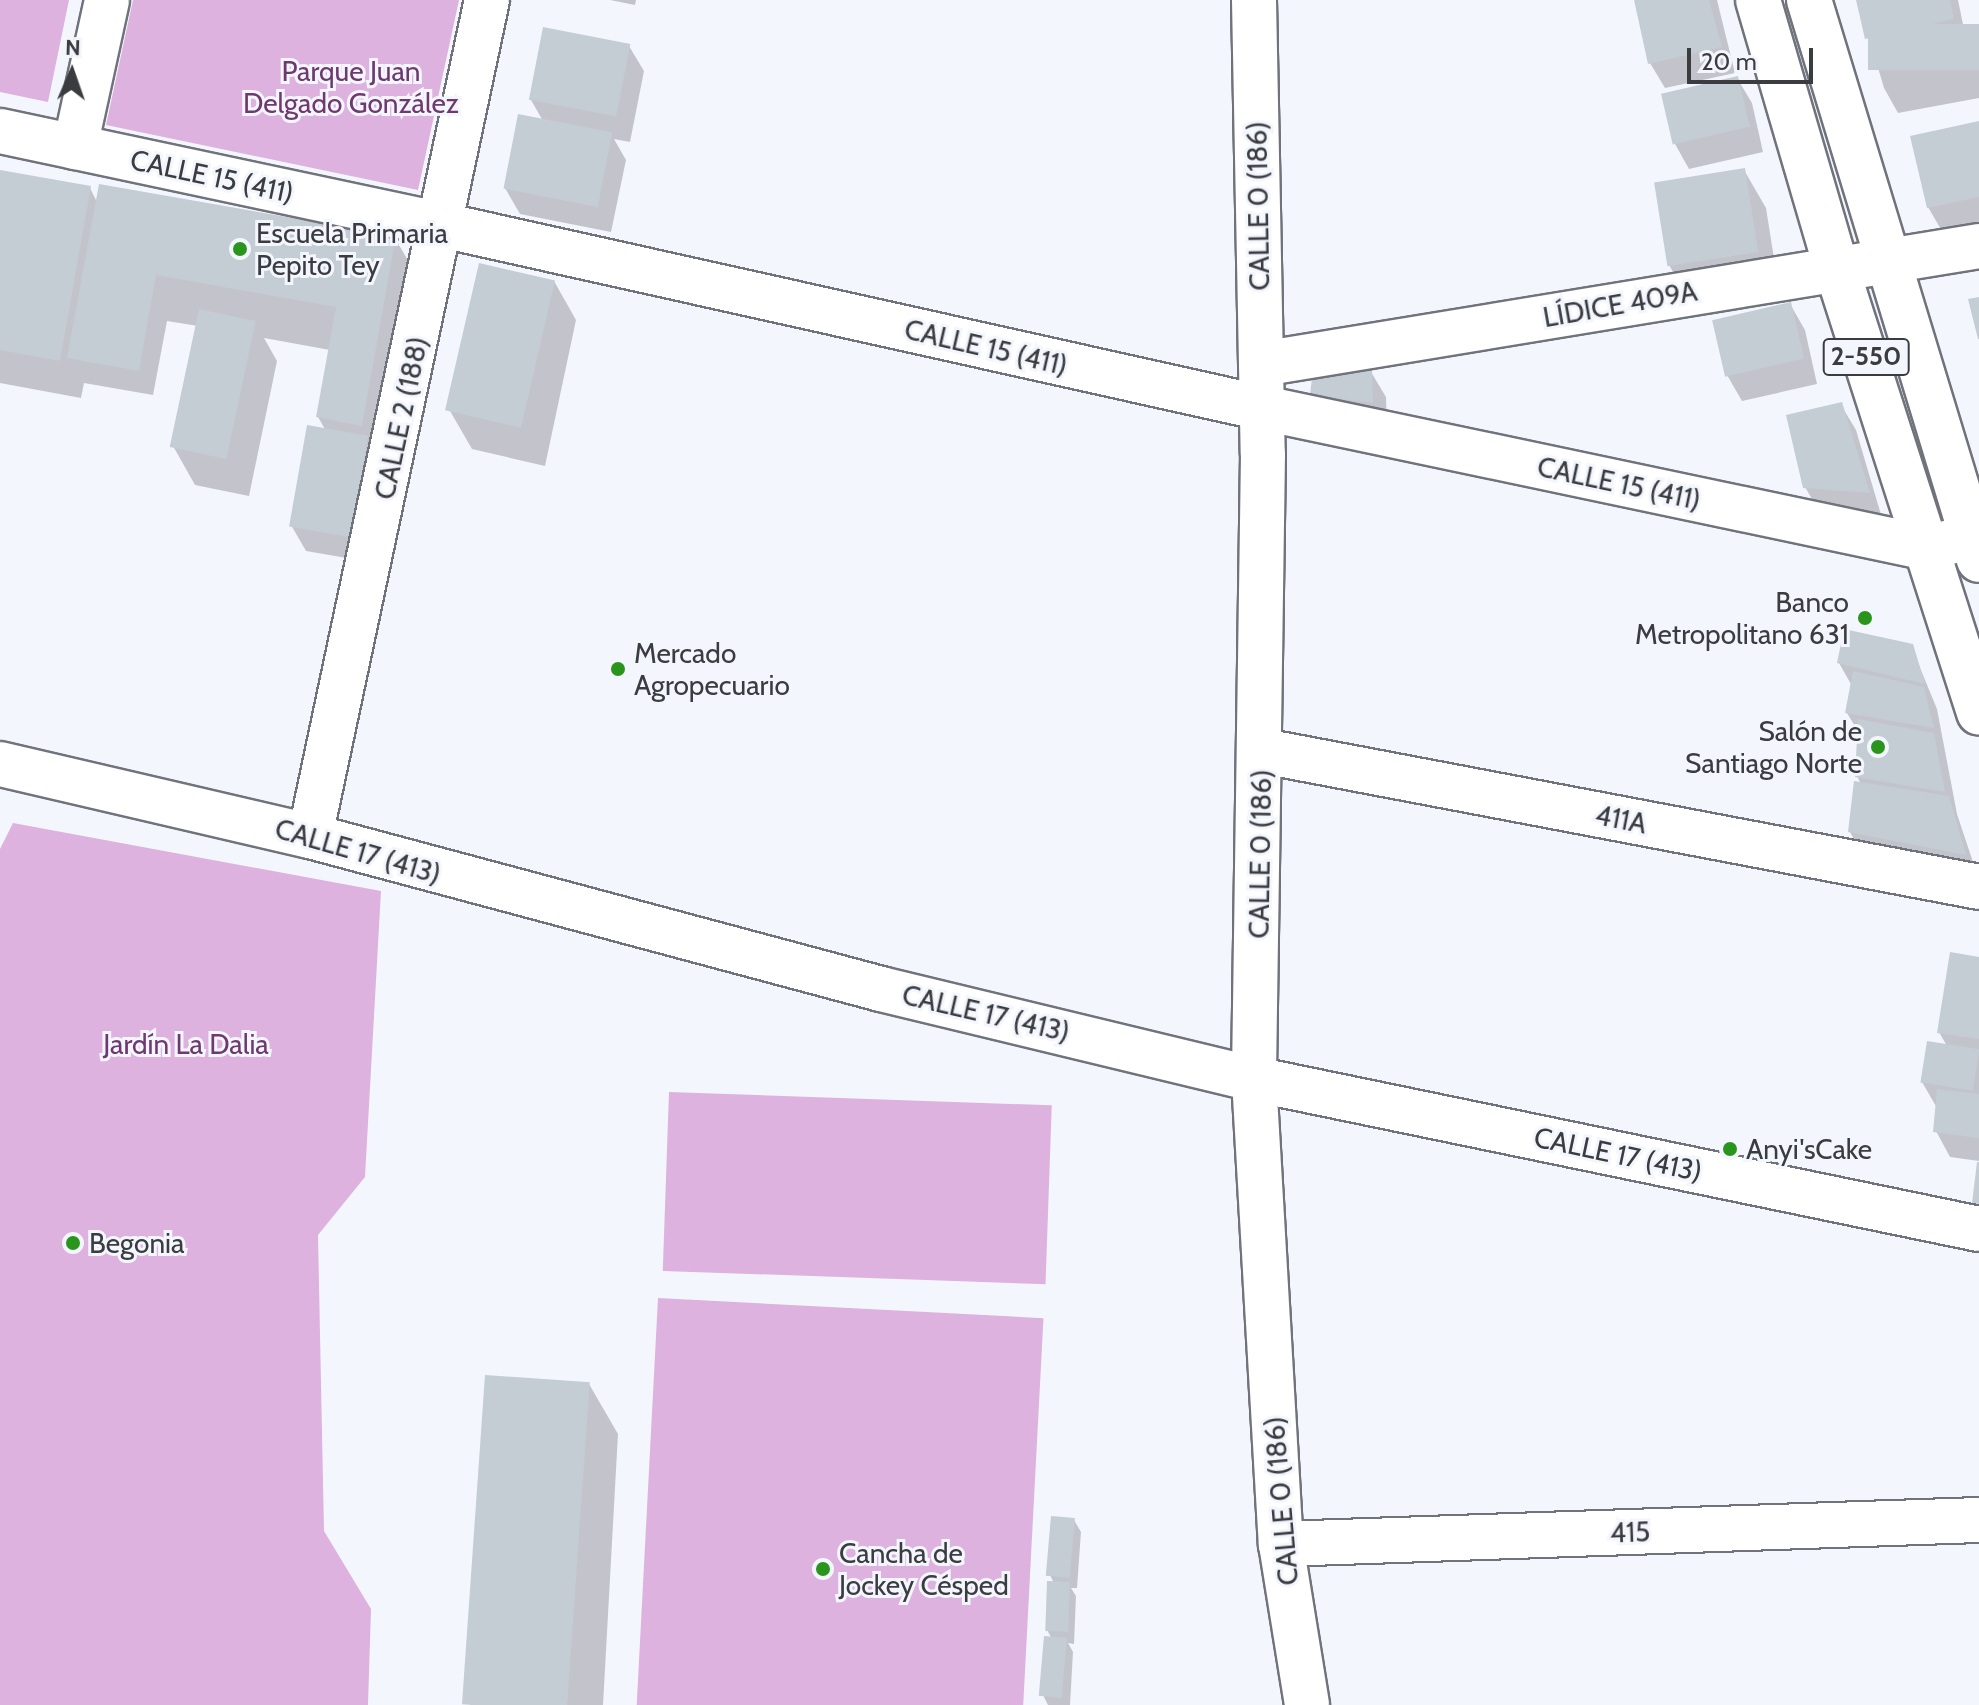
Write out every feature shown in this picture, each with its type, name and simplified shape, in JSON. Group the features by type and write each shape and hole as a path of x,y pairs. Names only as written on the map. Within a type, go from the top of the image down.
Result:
{"street":[{"path":"75,147 107,0"},
{"name":"CALLE 2 (188)","path":"310,836 442,225 487,0"},
{"name":"CALLE 0 (186)","path":"1254,0 1263,408 1263,751 1254,1079 1281,1544 1307,1705"},
{"name":"2-550","path":"1758,0 1836,267 1979,713"},
{"name":"2-550","path":"1809,0 1975,548"},
{"name":"CALLE 15 (411)","path":"0,131 442,225 1263,408 1928,548 1975,548"},
{"name":"LÍDICE 409A","path":"1261,364 1836,267 1979,246"},
{"name":"411A","path":"1263,751 1979,887"},
{"name":"CALLE 17 (413)","path":"0,764 310,836 866,985 1254,1079 1979,1229"},
{"name":"415","path":"1281,1544 1979,1520"}],"green space":[{"path":"0,0 69,0 48,102 0,92"},
{"name":"Parque Juan Delgado González","path":"133,0 459,0 418,190 106,125"},
{"name":"Jardín La Dalia","path":"13,823 381,891 365,1177 318,1235 324,1531 371,1609 368,1705 0,1705 0,849"},
{"path":"669,1092 1052,1105 1046,1284 663,1271"},
{"path":"658,1298 1043,1318 1023,1705 637,1705"}],"building":[{"path":"1634,0 1709,0 1722,47 1648,64"},
{"path":"1856,0 1950,0 1954,19 1865,39"},
{"path":"1868,24 1979,24 1979,70 1868,70"},
{"path":"543,27 630,44 616,117 529,100"},
{"path":"1738,76 1750,127 1673,144 1661,94"},
{"path":"518,114 612,132 598,207 503,189"},
{"path":"1979,121 1979,197 1927,208 1910,136"},
{"path":"1745,168 1758,252 1667,266 1654,182"},
{"path":"0,170 91,186 60,361 0,350"},
{"name":"Escuela Primaria Pepito Tey","path":"99,184 396,236 362,426 316,417 336,307 156,275 139,371 67,358"},
{"path":"479,263 555,281 521,428 445,410"},
{"path":"1979,297 1979,339 1978,339 1968,299"},
{"path":"1791,302 1804,359 1725,377 1712,320"},
{"path":"199,309 256,321 226,459 170,447"},
{"path":"1372,370 1373,403 1310,395 1312,378"},
{"path":"1842,402 1870,493 1803,488 1786,415"},
{"path":"307,425 368,436 350,537 289,526"},
{"path":"1844,629 1913,644 1925,684 1837,663"},
{"path":"1853,671 1924,687 1934,728 1845,713"},
{"path":"1858,719 1934,733 1945,792 1855,777"},
{"path":"1854,781 1949,796 1966,855 1848,832"},
{"path":"1950,952 1979,957 1979,1039 1937,1033"},
{"path":"1927,1041 1979,1049 1973,1091 1920,1082"},
{"path":"1937,1089 1979,1094 1979,1138 1933,1132"},
{"path":"1979,1162 1979,1204 1972,1203"},
{"path":"485,1375 590,1382 567,1705 462,1704"},
{"path":"1051,1516 1075,1518 1070,1578 1046,1576"},
{"path":"1047,1581 1070,1582 1068,1632 1045,1631"},
{"path":"1044,1636 1067,1638 1062,1698 1039,1696"}],"place":[{"name":"Escuela Primaria Pepito Tey","path":"240,249"},
{"name":"Banco Metropolitano 631","path":"1865,618"},
{"name":"Mercado Agropecuario","path":"618,669"},
{"name":"Salón de Santiago Norte","path":"1878,747"},
{"name":"Anyi'sCake","path":"1730,1149"},
{"name":"Begonia","path":"73,1243"},
{"name":"Cancha de Jockey Césped","path":"823,1569"}]}
